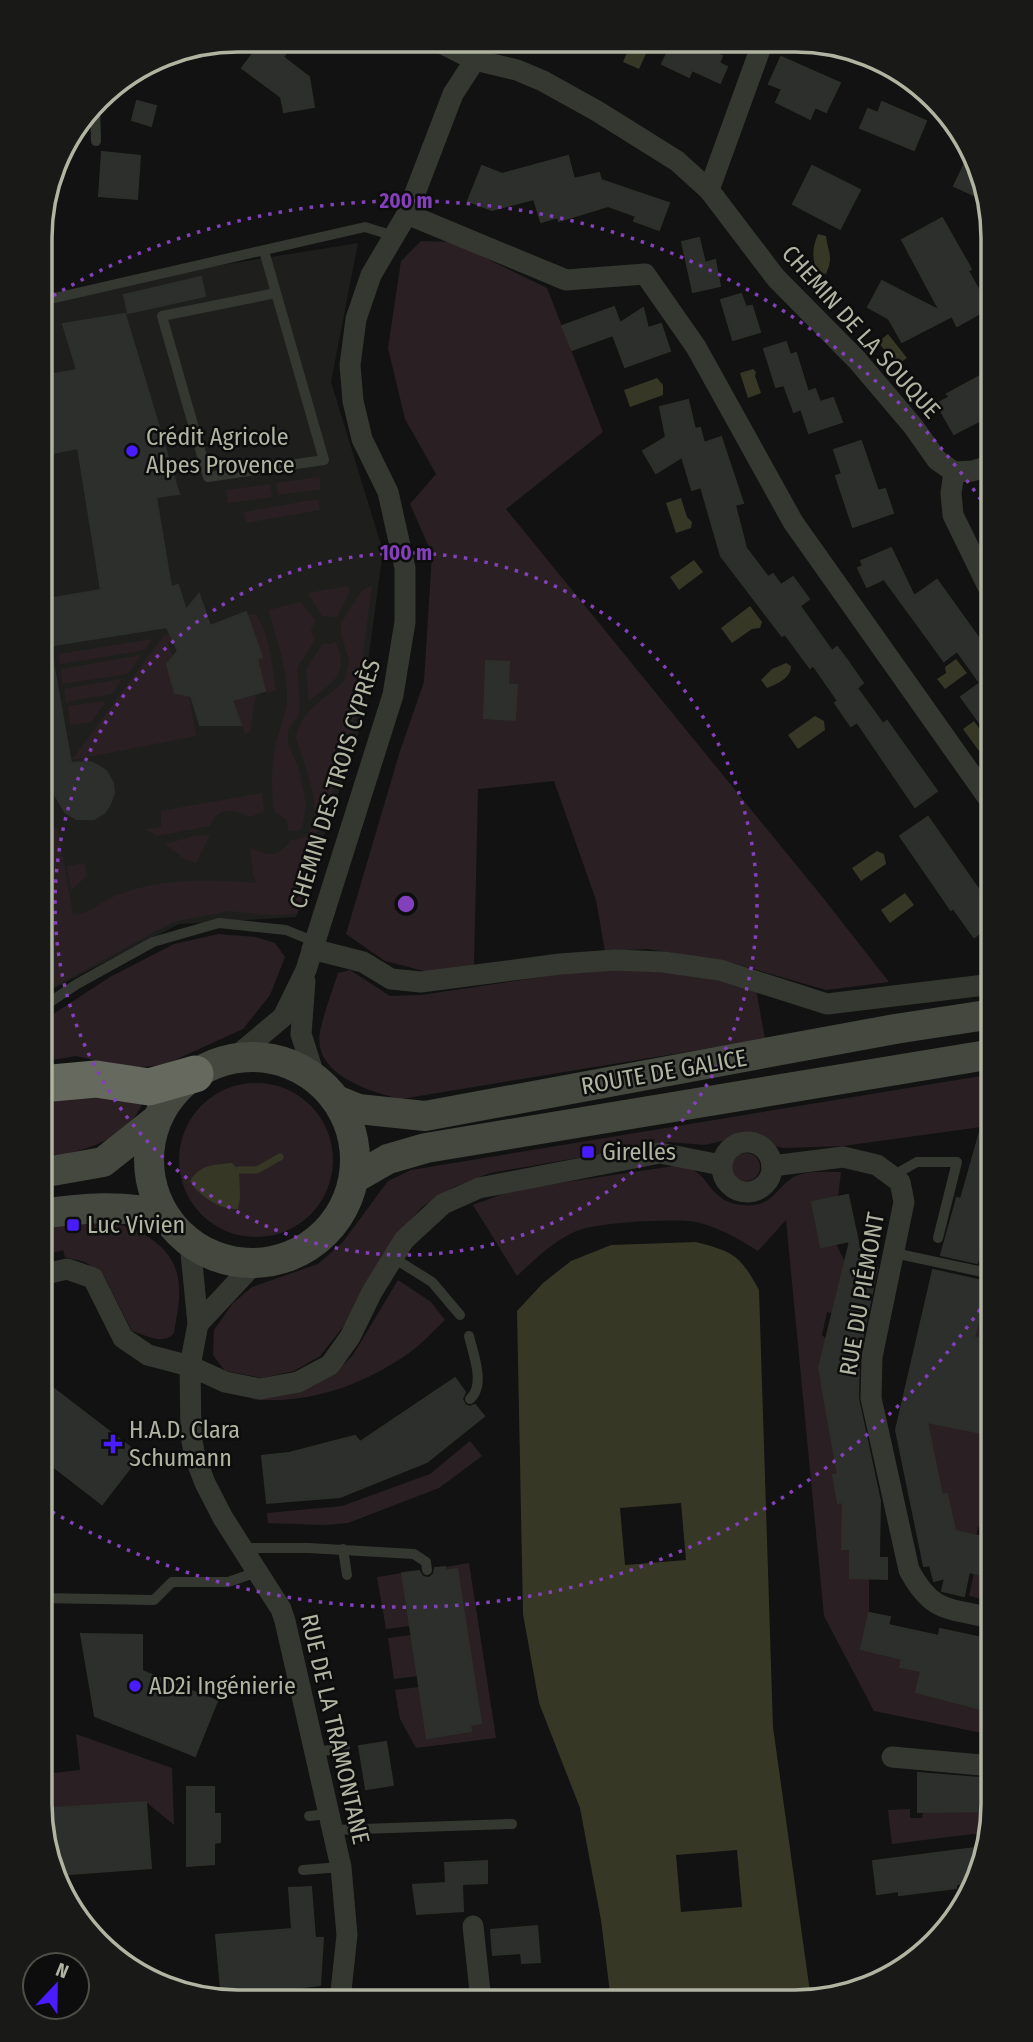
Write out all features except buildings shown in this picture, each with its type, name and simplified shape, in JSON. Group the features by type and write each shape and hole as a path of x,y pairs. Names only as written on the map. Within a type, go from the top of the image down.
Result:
{"highway":[{"path":"52,1083 96,1079 149,1087 195,1074"}],"main road":[{"name":"ROUTE DE GALICE","path":"336,1100 358,1109 425,1116 895,1029 981,1016"},
{"name":"ROUTE DE GALICE","path":"355,1178 388,1159 426,1149 980,1056"},
{"path":"52,1171 103,1162 156,1120 171,1096 195,1074 234,1058 263,1057 289,1064 315,1078 336,1100 348,1121 355,1149 355,1178 344,1209 326,1233 300,1252 273,1262 254,1264 224,1260 190,1243 165,1216 150,1178 149,1153 156,1120"},
{"path":"52,1212 74,1209 146,1210 165,1216"}],"street":[{"name":"CHEMIN DES TROIS CYPRÈS","path":"234,1058 283,1017 306,970 393,695 405,622 405,568 388,492 362,439 353,401 350,365 356,319 371,275 407,214 453,94 476,53"},
{"name":"CHEMIN DE LA SOUQUE","path":"481,53 597,111 677,161 709,190 776,278 857,360 913,426 937,460 954,472"},
{"path":"709,190 759,53"},
{"path":"407,214 566,280 645,274 696,347 793,522 981,788"},
{"path":"981,468 954,472 951,493 954,515 981,571"},
{"path":"313,945 363,962 391,979 421,982 560,964 615,960 663,962 720,970 828,1004 981,986"},
{"name":"CHEMIN DES TROIS CYPRÈS","path":"306,970 301,1034 315,1078"},
{"path":"746,1142 761,1146 767,1152 772,1166 767,1182 761,1188 746,1192 729,1185 721,1166 724,1155 730,1148 746,1142"},
{"path":"52,1272 66,1269 93,1278 123,1338 148,1355 190,1366 225,1382 260,1388 298,1382 330,1365 350,1337 392,1257 404,1240 443,1204 480,1188 660,1153 721,1166"},
{"path":"772,1166 843,1157 877,1165 892,1176"},
{"name":"RUE DU PIÉMONT","path":"892,1176 900,1182 904,1202 872,1357 871,1398 909,1570 921,1593 938,1606 980,1615"},
{"name":"RUE DE LA TRAMONTANE","path":"190,1243 198,1324 190,1366 191,1436 195,1457 223,1518 281,1609 285,1621 315,1752 323,1820 341,1867 347,1935 341,1990"},
{"path":"198,1324 254,1264"},
{"path":"892,1757 980,1765"},
{"path":"473,1926 480,1990"}],"lane":[{"path":"95,120 96,141"},
{"path":"53,299 365,227 394,236"},
{"path":"264,251 324,460 208,477 162,316 276,293"},
{"path":"53,1000 153,942 219,923 286,930 313,945"},
{"path":"892,1176 917,1162 957,1162 938,1238"},
{"path":"894,1253 980,1272"},
{"path":"392,1257 432,1282 460,1315"},
{"path":"469,1335 478,1380 478,1390 470,1399"},
{"path":"242,1548 414,1553 426,1562 427,1570"},
{"path":"343,1549 347,1575"},
{"path":"52,1598 154,1600 172,1582 228,1582 257,1572"},
{"path":"315,1752 345,1748"},
{"path":"323,1820 512,1824"},
{"path":"303,1870 341,1867"}],"shaded area":[{"path":"627,53 646,53 639,69 623,62"},
{"path":"818,234 826,236 829,251 830,263 826,274 817,273 814,262"},
{"path":"421,241 453,242 547,288 603,432 506,509 889,982 826,990 726,961 647,949 605,951 596,900 554,781 478,789 474,965 428,972 385,961 346,934 400,751 424,682 432,554 410,504 436,474 405,419 388,348 401,261"},
{"path":"358,243 331,382 383,551 358,736 296,917 179,924 53,989 53,292"},
{"path":"888,334 907,358 897,365 878,342"},
{"path":"753,369 761,393 748,398 740,373"},
{"path":"657,378 663,385 663,395 630,407 624,390"},
{"path":"319,477 321,489 278,495 276,483"},
{"path":"270,484 272,497 228,503 226,490"},
{"path":"681,498 687,517 692,522 691,528 676,533 666,503"},
{"path":"318,499 320,510 246,523 244,512"},
{"path":"694,560 703,572 679,590 670,577"},
{"path":"348,586 350,591 337,617 322,616 308,593"},
{"path":"372,586 352,735 321,824 312,842 322,840 297,914 270,915 229,911 173,922 53,988 53,829 58,828 73,915 90,910 117,895 151,885 203,881 256,883 250,847 263,853 277,853 291,840 304,836 312,827 313,798 296,739 298,729 308,713 345,680 349,660 341,634 341,623 362,590"},
{"path":"301,602 315,620 311,631 315,640 297,668 299,714 288,731 288,744 298,766 306,806 302,827 297,831 289,831 286,819 274,811 273,802 274,754 286,708 287,688 284,665 269,610"},
{"path":"750,606 762,622 760,628 752,629 732,643 721,628"},
{"path":"255,614 264,631 272,661 276,690 268,693 265,691 247,615"},
{"path":"170,634 172,639 168,643 173,656 167,664 175,693 189,696 196,736 72,760 164,635"},
{"path":"152,639 145,650 60,664 59,654"},
{"path":"336,642 341,663 339,671 332,683 309,701 306,670 323,643"},
{"path":"141,655 128,674 62,684 61,669"},
{"path":"956,659 967,673 945,689 937,679 946,673 945,667"},
{"path":"786,663 791,666 789,674 767,688 761,680 772,669"},
{"path":"122,679 112,694 66,702 64,689"},
{"path":"256,693 250,732 245,734 232,700"},
{"path":"106,701 91,722 70,725 68,706"},
{"path":"815,716 824,721 825,730 798,749 788,735"},
{"path":"974,721 981,730 981,751 979,751 963,729"},
{"path":"262,793 264,811 250,817 224,811 215,817 210,826 156,836 146,829 161,827 161,811"},
{"path":"210,835 196,863 186,860 165,844 194,836"},
{"path":"877,851 884,854 886,864 861,881 852,868"},
{"path":"84,863 87,876 71,890 67,866"},
{"path":"905,893 914,905 890,923 881,910"},
{"path":"218,934 256,937 275,943 285,957 270,995 243,1029 164,1065 129,1068 76,1056 52,1060 53,1014 110,977 174,944"},
{"path":"601,968 696,975 756,989 765,1039 401,1099 346,1079 325,1059 320,1047 320,1032 338,973 350,970 390,996 421,995"},
{"path":"980,1076 980,1127 843,1146 784,1148 741,1132 726,1140 705,1145 669,1142 490,1173 454,1187 422,1207 391,1243 343,1327 320,1356 294,1371 262,1378 225,1371 213,1355 214,1330 233,1303 252,1287 318,1264 342,1243 388,1181 411,1170"},
{"path":"256,1083 286,1089 311,1105 327,1130 333,1160 327,1190 311,1215 286,1231 256,1237 226,1231 201,1215 185,1190 179,1160 185,1130 201,1105 226,1089"},
{"path":"64,1089 143,1102 135,1116 113,1136 85,1149 52,1157 52,1095"},
{"path":"746,1153 756,1157 760,1167 756,1177 746,1181 736,1177 732,1167 736,1157"},
{"path":"232,1163 239,1170 238,1209 211,1201 190,1181 203,1168"},
{"path":"674,1166 697,1172 716,1194 731,1203 752,1205 772,1197 797,1175 841,1172 838,1197 812,1203 821,1247 836,1244 845,1262 834,1314 827,1312 822,1335 826,1339 820,1376 839,1474 834,1475 838,1503 843,1502 842,1548 850,1549 850,1578 869,1579 869,1613 861,1649 903,1657 901,1667 921,1671 958,1701 958,1704 980,1709 980,1733 874,1711 824,1616 786,1220 758,1251 716,1228 689,1221 663,1220 595,1226 572,1233 557,1242 517,1276 473,1205 513,1190"},
{"path":"108,1222 121,1225 146,1235 165,1251 177,1274 179,1294 174,1333 170,1337 160,1339 132,1331 103,1274 85,1262 65,1257 63,1250 52,1253 52,1226"},
{"path":"696,1242 728,1252 735,1257 759,1290 773,1727 810,1989 610,1990 601,1920 580,1808 539,1703 523,1614 517,1311 543,1283 571,1261 611,1245"},
{"path":"398,1280 431,1302 445,1320 414,1349 372,1375 333,1391 292,1399 250,1399 276,1396 333,1375 353,1355"},
{"path":"980,1308 980,1527 978,1527 969,1574 947,1569 947,1494 941,1495 926,1421 954,1427"},
{"path":"470,1441 482,1456 439,1488 348,1523 268,1523 267,1513 342,1506 430,1474"},
{"path":"469,1563 496,1738 416,1748 400,1719 395,1690 419,1687 470,1725 481,1723 457,1570 445,1571 445,1567"},
{"path":"402,1573 410,1626 386,1629 377,1577"},
{"path":"974,1573 980,1574 980,1598 969,1596"},
{"path":"411,1635 418,1676 394,1679 388,1638"},
{"path":"76,1734 172,1768 174,1825 146,1802 52,1808 52,1773 80,1770"},
{"path":"977,1800 977,1812 980,1812 978,1834 892,1844 888,1810 910,1809 910,1818 922,1818 923,1812"}],"pier":[{"path":"681,1503 686,1560 625,1565 620,1508"},
{"path":"737,1850 742,1907 681,1912 676,1855"}],"waterway":[{"path":"239,1170 257,1170 280,1157"}],"place":[{"name":"Crédit Agricole Alpes Provence","path":"132,451"},
{"name":"Girelles","path":"588,1152"},
{"name":"Luc Vivien","path":"73,1225"},
{"name":"H.A.D. Clara Schumann","path":"113,1444"},
{"name":"AD2i Ingénierie","path":"135,1686"}]}
